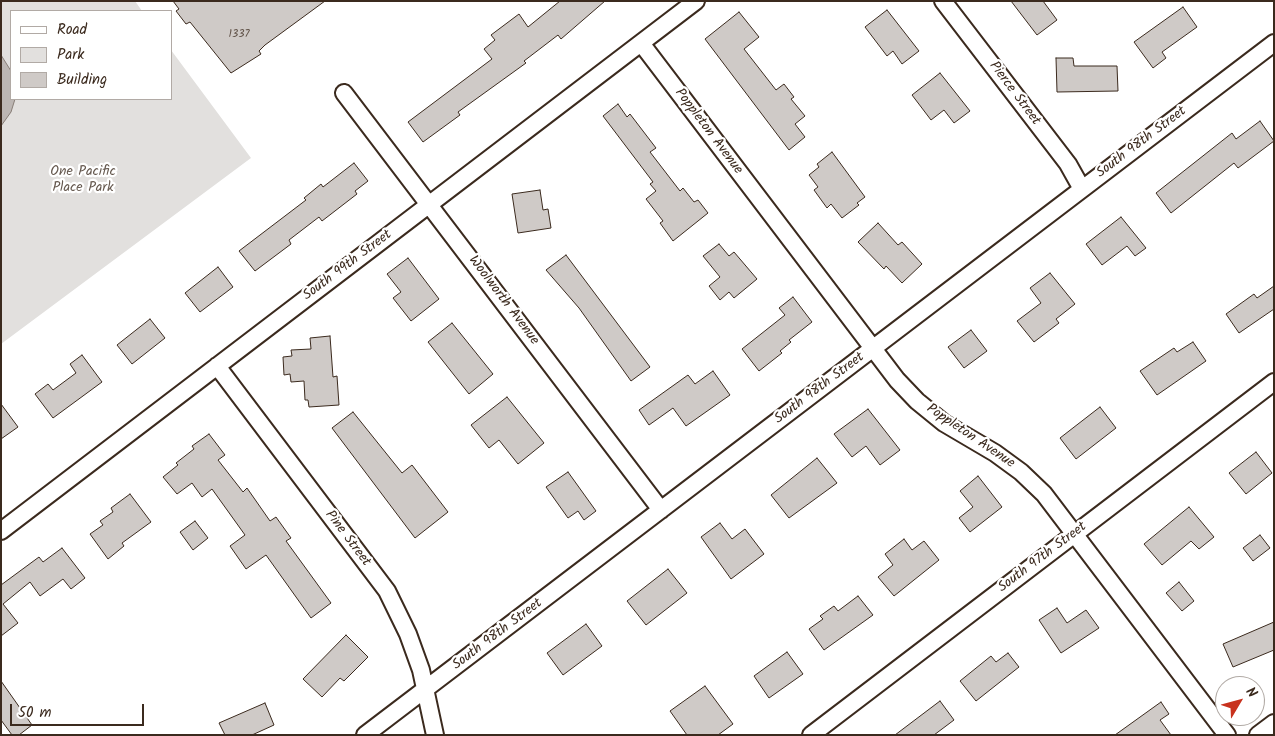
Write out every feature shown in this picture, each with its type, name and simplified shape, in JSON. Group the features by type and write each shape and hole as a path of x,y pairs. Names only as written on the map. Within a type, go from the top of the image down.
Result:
{"street":[{"name":"South 99th Street","path":"1,531 696,1"},
{"name":"Pierce Street","path":"943,1 1068,164 1082,189"},
{"name":"South 98th Street","path":"365,735 1274,42"},
{"name":"Poppleton Avenue","path":"641,43 873,349 917,401 944,423 995,453 1021,472 1044,494 1227,735"},
{"name":"Woolworth Avenue","path":"344,94 661,510"},
{"name":"Pine Street","path":"217,366 387,591 408,634 425,690 435,735"},
{"name":"South 97th Street","path":"811,735 1274,382"},
{"path":"1258,735 1274,723"}],"green space":[{"name":"One Pacific Place Park","path":"1,1 135,1 141,10 10,10 10,100 172,100 172,51 251,158 1,344"}],"shaded area":[{"path":"1,55 10,69 10,100 15,100 11,112 1,126"}],"building":[{"path":"173,1 325,1 265,45 259,51 261,54 231,73 190,22 186,24 176,11 179,9"},
{"path":"560,1 605,1 561,39 558,35 524,61 526,63 458,112 460,115 423,142 408,122 492,59 484,49 495,40 491,35 519,14 528,27"},
{"path":"1011,1 1043,1 1057,20 1037,35"},
{"path":"1183,7 1197,27 1162,52 1166,58 1153,68 1134,42"},
{"path":"887,10 919,51 902,64 893,51 887,56 865,27"},
{"path":"739,12 759,37 744,49 776,90 784,84 794,97 791,99 805,116 795,124 805,137 789,150 705,39"},
{"path":"1056,58 1073,58 1074,66 1117,66 1118,91 1057,92"},
{"path":"940,73 970,111 954,123 944,110 931,120 912,95"},
{"path":"618,104 627,117 630,114 656,148 650,152 680,191 683,188 694,202 698,200 708,213 673,241 660,223 663,221 646,199 656,191 650,184 653,182 603,116"},
{"path":"1260,121 1274,141 1238,168 1234,163 1171,213 1156,193 1232,133 1236,139"},
{"path":"832,152 865,197 857,203 859,205 842,218 831,204 827,208 814,190 818,187 809,175 819,167 817,164"},
{"path":"354,163 368,181 355,191 357,194 322,221 319,217 289,240 291,244 255,271 239,251 306,200 304,198 321,184 323,187"},
{"path":"540,190 543,210 548,209 551,228 518,233 512,194"},
{"path":"1121,217 1146,248 1135,256 1127,246 1102,265 1086,244"},
{"path":"878,223 898,245 902,242 922,264 902,283 886,266 884,269 858,242"},
{"path":"719,244 729,256 734,252 757,279 734,298 729,292 720,300 709,286 720,277 703,256"},
{"path":"566,255 650,367 631,381 579,308 546,270"},
{"path":"408,258 439,299 411,321 393,298 401,292 387,274"},
{"path":"218,267 233,287 200,312 185,293"},
{"path":"1050,273 1075,304 1056,319 1059,323 1034,342 1017,321 1041,303 1030,288"},
{"path":"1274,286 1274,309 1239,333 1226,314 1254,294 1257,298"},
{"path":"793,297 812,322 789,340 791,342 780,351 782,353 759,371 742,349 785,315 779,308"},
{"path":"150,319 165,338 132,364 117,345"},
{"path":"452,323 493,374 469,394 428,342"},
{"path":"971,330 987,351 964,368 948,347"},
{"path":"330,336 333,377 337,376 339,405 309,407 308,400 305,400 304,381 291,382 290,374 284,375 283,357 292,356 291,350 311,349 310,338"},
{"path":"1193,342 1206,361 1157,395 1140,371 1174,348 1177,352"},
{"path":"82,355 102,382 53,418 35,394 48,384 53,390 76,373 70,364"},
{"path":"713,371 730,395 686,426 673,408 649,425 639,410 688,375 695,384"},
{"path":"507,397 544,443 518,464 499,440 489,448 471,425"},
{"path":"1,404 18,427 1,439"},
{"path":"1100,407 1116,428 1076,459 1060,438"},
{"path":"868,409 900,450 880,465 866,446 852,457 834,434"},
{"path":"353,412 402,473 412,465 448,512 415,538 332,428"},
{"path":"209,434 225,455 218,460 243,492 247,488 270,521 276,517 291,538 286,541 331,603 311,618 266,555 246,569 230,546 245,535 212,489 202,497 192,483 177,494 163,477 178,465 176,463 194,449 192,446"},
{"path":"1256,452 1272,473 1246,494 1229,473"},
{"path":"817,458 837,483 789,518 771,495"},
{"path":"568,472 596,511 584,520 578,511 568,518 546,487"},
{"path":"978,476 1002,507 970,532 959,518 973,507 960,491"},
{"path":"130,494 151,522 122,543 124,546 108,559 90,534 103,525 100,521 113,512 111,508"},
{"path":"1189,507 1214,537 1199,549 1191,541 1162,565 1144,544"},
{"path":"195,521 208,538 193,550 180,532"},
{"path":"720,523 732,539 745,529 764,554 731,579 701,537"},
{"path":"1260,535 1270,548 1253,561 1243,548"},
{"path":"904,539 912,550 924,541 939,560 894,596 878,577 893,565 885,554"},
{"path":"62,548 85,578 71,589 63,579 40,596 30,582 3,604 18,623 1,636 1,585 39,557 43,562"},
{"path":"668,569 687,593 646,625 627,601"},
{"path":"1179,582 1194,601 1182,611 1166,593"},
{"path":"858,596 873,615 824,650 809,629 823,619 820,616 834,606 838,611"},
{"path":"1057,608 1067,623 1086,610 1099,628 1061,653 1039,620"},
{"path":"1274,622 1274,650 1233,667 1223,644"},
{"path":"586,624 602,646 563,675 547,653"},
{"path":"346,635 368,657 344,681 340,678 322,697 303,679"},
{"path":"787,652 803,674 769,698 754,676"},
{"path":"1008,653 1019,667 976,701 960,681 991,656 996,662"},
{"path":"1,681 32,725 19,735 12,735 1,720"},
{"path":"705,686 733,724 718,735 687,735 670,711"},
{"path":"940,701 954,720 934,735 895,735"},
{"path":"1161,702 1169,714 1160,720 1171,735 1115,735"},
{"path":"265,703 274,725 252,735 225,735 219,723"}]}
